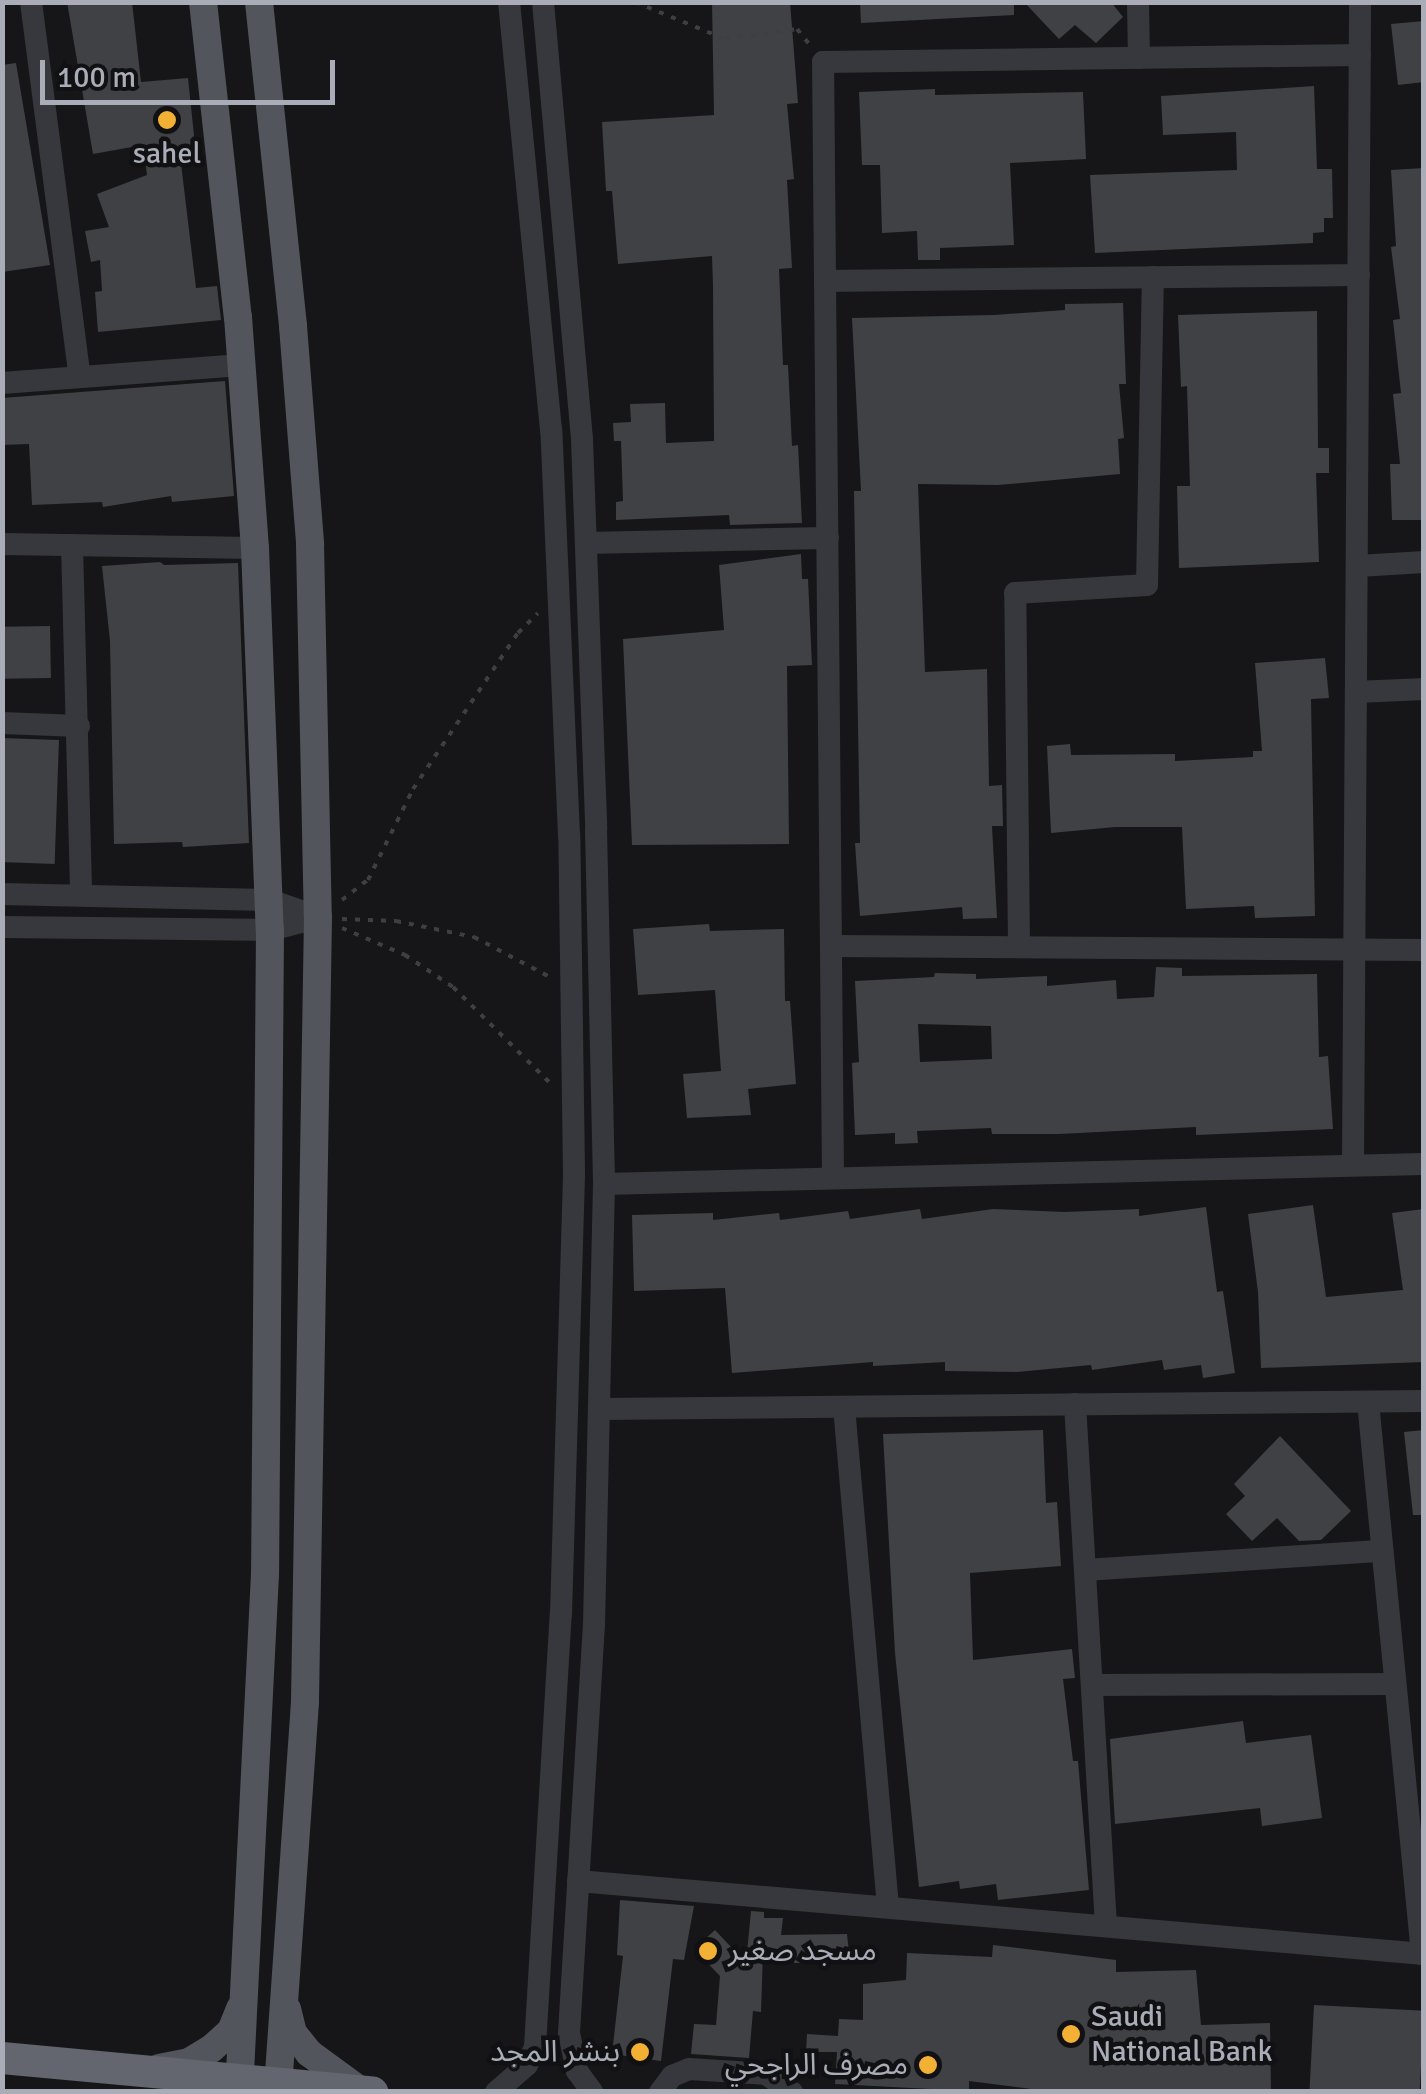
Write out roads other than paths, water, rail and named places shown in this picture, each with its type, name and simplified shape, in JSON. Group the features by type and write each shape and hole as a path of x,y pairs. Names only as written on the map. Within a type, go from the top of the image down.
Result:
{"highway":[{"path":"2,2058 147,2071 240,2086 372,2092"}],"main road":[{"path":"203,2 242,365 255,548 270,930 265,1574 240,2086"},
{"path":"259,2 292,307 310,544 318,918 305,1702 278,2088"},
{"path":"147,2071 189,2062 210,2049 231,2031 244,1998"},
{"path":"285,2000 293,2032 310,2052 361,2090"}],"street":[{"path":"31,2 80,376"},
{"path":"496,2092 527,2065 535,2047 561,1614 574,1124 551,430 509,2"},
{"path":"543,2 582,439 604,1184 594,1624 569,2033 577,2072 592,2092"},
{"path":"1138,2 1139,58"},
{"path":"1353,1163 1360,2"},
{"path":"833,1178 824,62 1360,56"},
{"path":"825,281 1359,274"},
{"path":"1019,948 1015,593 1146,585 1152,277"},
{"path":"2,382 242,365"},
{"path":"586,543 828,538"},
{"path":"2,544 255,548"},
{"path":"72,544 81,895"},
{"path":"1358,566 1424,562"},
{"path":"1357,692 1424,689"},
{"path":"2,724 79,726"},
{"path":"2,894 269,900 318,918"},
{"path":"2,926 270,930 318,918"},
{"path":"831,946 1424,950"},
{"path":"604,1184 1424,1164"},
{"path":"599,1409 1424,1401"},
{"path":"578,1880 1423,1954 1368,1402"},
{"path":"1076,1404 1106,1926"},
{"path":"844,1406 888,1908"},
{"path":"1085,1570 1382,1550"},
{"path":"1092,1685 1395,1684"},
{"path":"660,2092 672,2076 689,2069 766,2074 792,2092"}],"place":[{"name":"sahel","path":"167,120"},
{"name":"مسجد صغير","path":"708,1951"},
{"name":"Saudi National Bank","path":"1071,2034"},
{"name":"بنشر المجد","path":"640,2052"},
{"name":"مصرف الراجحي","path":"928,2065"}]}
